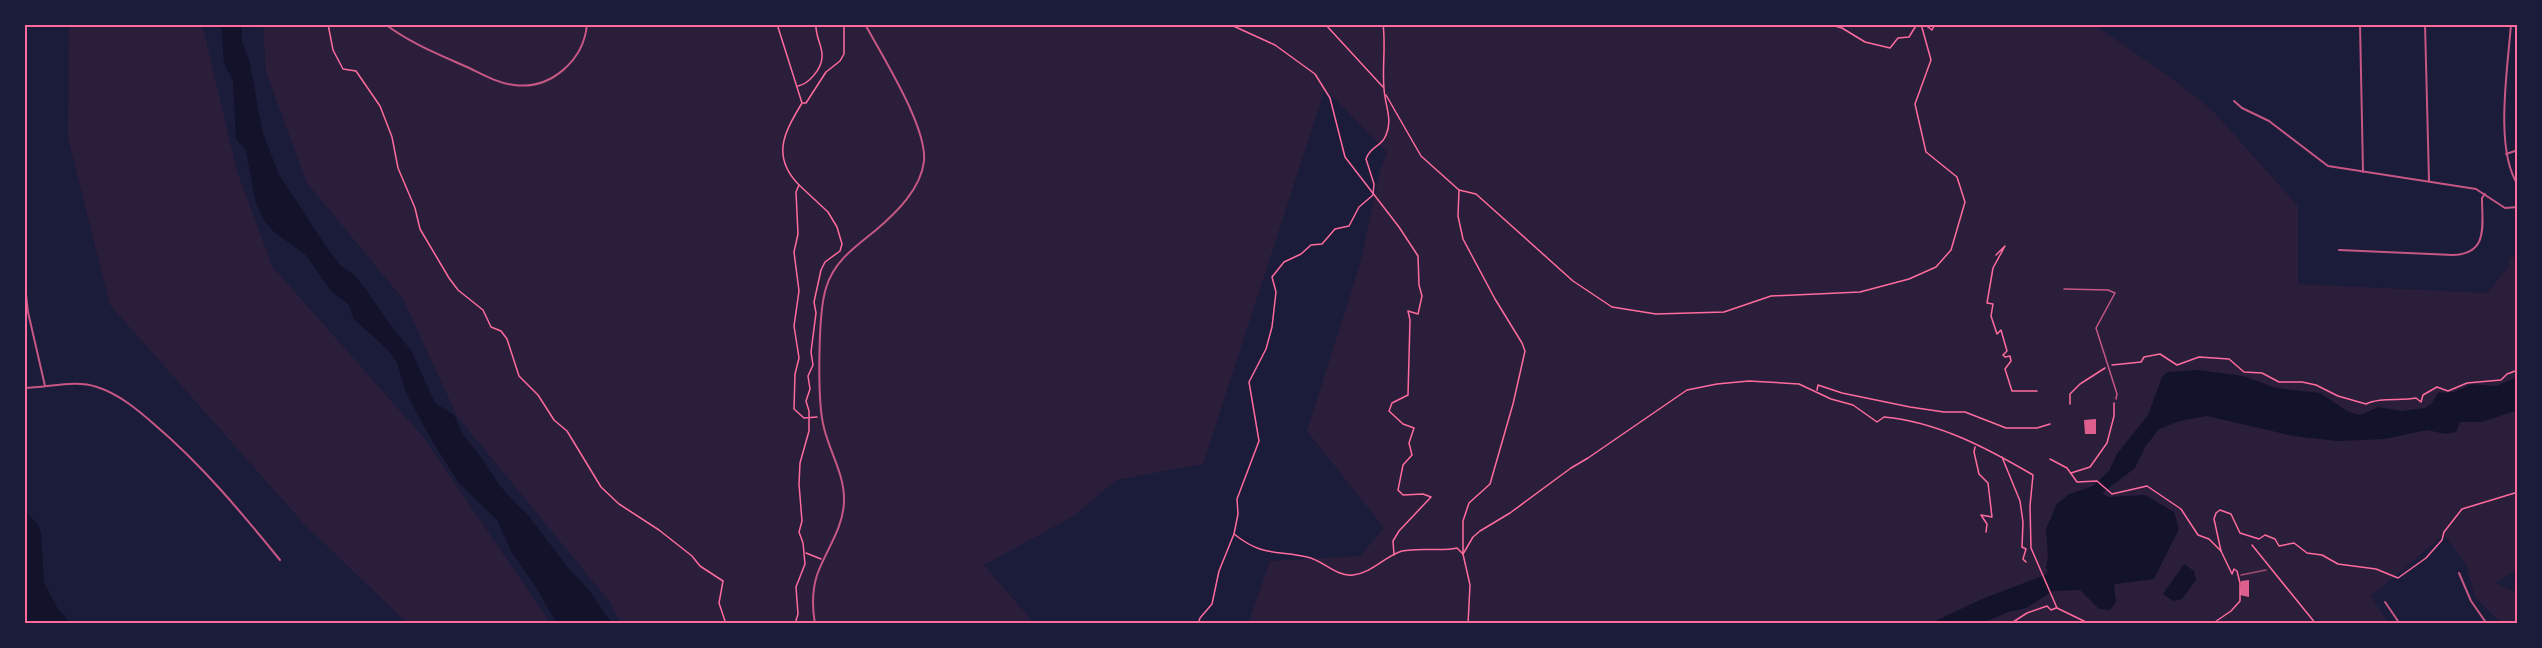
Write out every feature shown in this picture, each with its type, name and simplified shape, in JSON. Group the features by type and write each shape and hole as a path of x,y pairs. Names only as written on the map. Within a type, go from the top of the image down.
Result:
{"street":[{"path":"385,24 415,44 490,78 526,86 549,80 565,69 583,45 587,24"},
{"path":"815,624 813,594 838,528 844,502 840,475 821,416 822,308 827,282 840,260 907,200 918,179 924,159 917,126 865,24"},
{"path":"2320,24 2361,24 2363,172"},
{"path":"2425,24 2429,181"},
{"path":"2511,24 2506,104 2506,154 2510,171 2518,185"},
{"path":"2234,101 2242,108 2264,118 2328,166 2476,189 2505,208 2518,207"},
{"path":"2506,154 2518,150"},
{"path":"2339,250 2453,255 2469,252 2480,243 2482,236 2482,198 2485,193"},
{"path":"24,276 28,312 45,386"},
{"path":"24,387 81,384 96,387 140,412 180,446 217,483 280,560"},
{"path":"2459,573 2471,601 2487,624"},
{"path":"2385,602 2400,624"}],"lane":[{"path":"2064,289 2108,290 2115,293 2096,325 2117,394 2116,399"}],"path":[{"path":"328,24 333,50 343,69 356,71 380,106 392,137 398,168 415,208 420,229 449,278 458,290 483,310 491,327 501,331 507,339 519,376 538,394 554,420 567,431 601,487 619,504 659,530 692,556 700,566 723,581 719,603 726,624"},
{"path":"777,24 802,103"},
{"path":"798,86 806,84 821,63 822,54 815,32 816,24"},
{"path":"795,624 798,614 796,587 804,568 805,553 799,532 802,521 799,484 800,463 809,431 806,398 810,389 808,376 813,365 811,352 815,337 814,302 817,284 825,262 840,251 842,244 833,219 799,185 785,166 782,143 802,103 806,103 826,72 840,61 844,54 846,39 844,24"},
{"path":"1229,24 1275,45 1315,74 1330,98 1345,157 1399,227 1418,256 1419,285 1422,296 1418,314 1408,311 1410,320 1408,395 1392,402 1389,411 1403,424 1414,429 1409,443 1412,455 1403,465 1398,490 1403,495 1423,494 1431,497 1399,531 1393,541 1394,556"},
{"path":"1324,24 1384,88"},
{"path":"1198,624 1200,618 1212,604 1219,571 1234,534 1238,514 1237,499 1259,441 1249,382 1266,348 1272,327 1276,292 1272,277 1284,262 1301,254 1311,245 1322,244 1335,229 1349,225 1359,207 1373,195 1374,184 1366,159 1371,149 1382,143 1387,135 1389,114 1384,92 1383,24"},
{"path":"1827,24 1842,28 1865,42 1890,48 1898,38 1909,37 1921,24"},
{"path":"1384,92 1421,156 1459,190 1476,194 1573,281 1612,307 1656,314 1724,312 1772,296 1860,292 1909,279 1936,267 1951,250 1965,202 1957,177 1926,152 1915,104 1931,60 1921,24"},
{"path":"1921,24 1932,30 1935,24"},
{"path":"799,185 796,192 798,234 794,252 799,291 794,326 799,358 795,374 794,409 799,416 808,419 821,416"},
{"path":"1459,190 1458,216 1463,239 1484,281 1525,351 1513,404 1490,484 1469,503 1462,521 1463,554 1470,585 1468,624"},
{"path":"1996,255 2005,246 1993,268 1987,303 1993,304 1991,316 1997,334 2001,330 2007,351 2003,354 2005,357 2010,357 2011,361 2005,369 2012,391 2037,391"},
{"path":"2070,404 2070,394 2080,384 2108,366 2123,362 2141,362 2144,357 2160,354 2177,365 2199,357 2229,359 2244,372 2262,373 2278,382 2302,382 2316,385 2338,396 2366,404 2372,401 2416,398 2421,402 2423,395 2437,387 2452,390 2467,382 2501,380 2506,374 2518,370"},
{"path":"1463,554 1473,537 1480,531 1510,513 1571,468 1597,453 1687,390 1717,384 1761,381 1791,382 1910,407 1944,412 1965,412 2006,428 2037,428 2050,424"},
{"path":"1817,389 1831,399 1853,405 1877,422 1884,417 1907,419 1959,436 2033,475 2030,506 2031,548 2057,608 2090,624"},
{"path":"2071,473 2090,467 2107,443 2116,399"},
{"path":"1976,446 1974,452 1979,474 1988,483 1989,490 1992,518 1981,515 1987,524 1986,531"},
{"path":"2002,457 2020,501 2023,522 2022,547 2026,549 2023,559 2026,562"},
{"path":"2050,459 2059,463 2078,482 2097,481 2112,494 2147,486 2181,509 2198,535 2209,539 2221,551"},
{"path":"2212,624 2229,613 2240,601 2237,571 2234,568 2232,574 2221,551 2214,519 2220,510 2231,514 2240,533 2251,538 2259,539 2265,535 2275,539 2279,546 2295,543 2307,553 2322,555 2338,564 2376,569 2398,578 2426,558 2442,540 2444,532 2462,509 2518,492"},
{"path":"1234,534 1258,550 1307,557 1336,572 1352,575 1369,569 1399,552 1457,548 1463,554"},
{"path":"2252,545 2316,624"},
{"path":"805,553 824,561"},
{"path":"2010,624 2032,611 2047,606 2051,610 2057,608"},
{"path":"1332,624 1366,622 1374,624"}],"shaded area":[{"path":"69,24 202,24 237,171 272,266 424,438 551,624 408,624 304,524 110,305 68,138"},
{"path":"221,24 242,24 242,41 250,63 262,131 279,175 327,248 341,266 354,275 365,288 396,333 411,350 435,403 454,415 464,436 500,486 527,514 569,569 590,591 612,624 557,624 534,584 512,553 497,520 459,483 434,444 406,393 397,362 388,350 354,319 349,305 331,291 306,255 274,232 264,220 255,200 246,150 236,139 233,81 224,63"},
{"path":"263,24 2093,24 2170,77 2213,111 2298,206 2298,284 2487,293 2509,266 2509,258 2518,256 2518,569 2495,583 2518,593 2518,624 2502,624 2475,597 2466,564 2444,535 2371,596 2389,624 2325,624 2315,618 2310,624 1248,624 1270,561 1360,556 1384,528 1307,431 1360,264 1380,171 1387,152 1325,89 1203,464 1116,480 1074,516 984,565 1035,624 621,624 610,602 457,416 403,299 307,183 266,72"},
{"path":"2197,370 2243,376 2276,388 2320,393 2349,412 2361,415 2378,407 2401,411 2425,408 2431,404 2438,393 2454,392 2472,384 2496,386 2518,377 2518,410 2481,422 2460,422 2456,432 2445,434 2427,430 2385,439 2337,441 2293,436 2207,416 2180,421 2159,429 2145,447 2135,468 2102,493 2108,497 2145,495 2174,512 2179,529 2154,579 2115,584 2116,602 2110,610 2099,609 2080,590 2053,591 2026,608 2008,612 1980,624 1929,624 1982,599 2045,575 2048,570 2046,568 2048,556 2046,529 2057,504 2069,494 2093,486 2109,471 2117,454 2148,415 2162,377 2168,372"},
{"path":"24,510 38,525 41,534 44,583 58,609 72,624 24,624"},
{"path":"2184,564 2194,571 2196,580 2182,599 2173,601 2163,594"}],"building":[{"path":"2096,419 2096,434 2085,434 2084,420"},
{"path":"2249,580 2249,597 2240,595 2241,581"}],"railway":[{"path":"2241,575 2266,570"}]}
